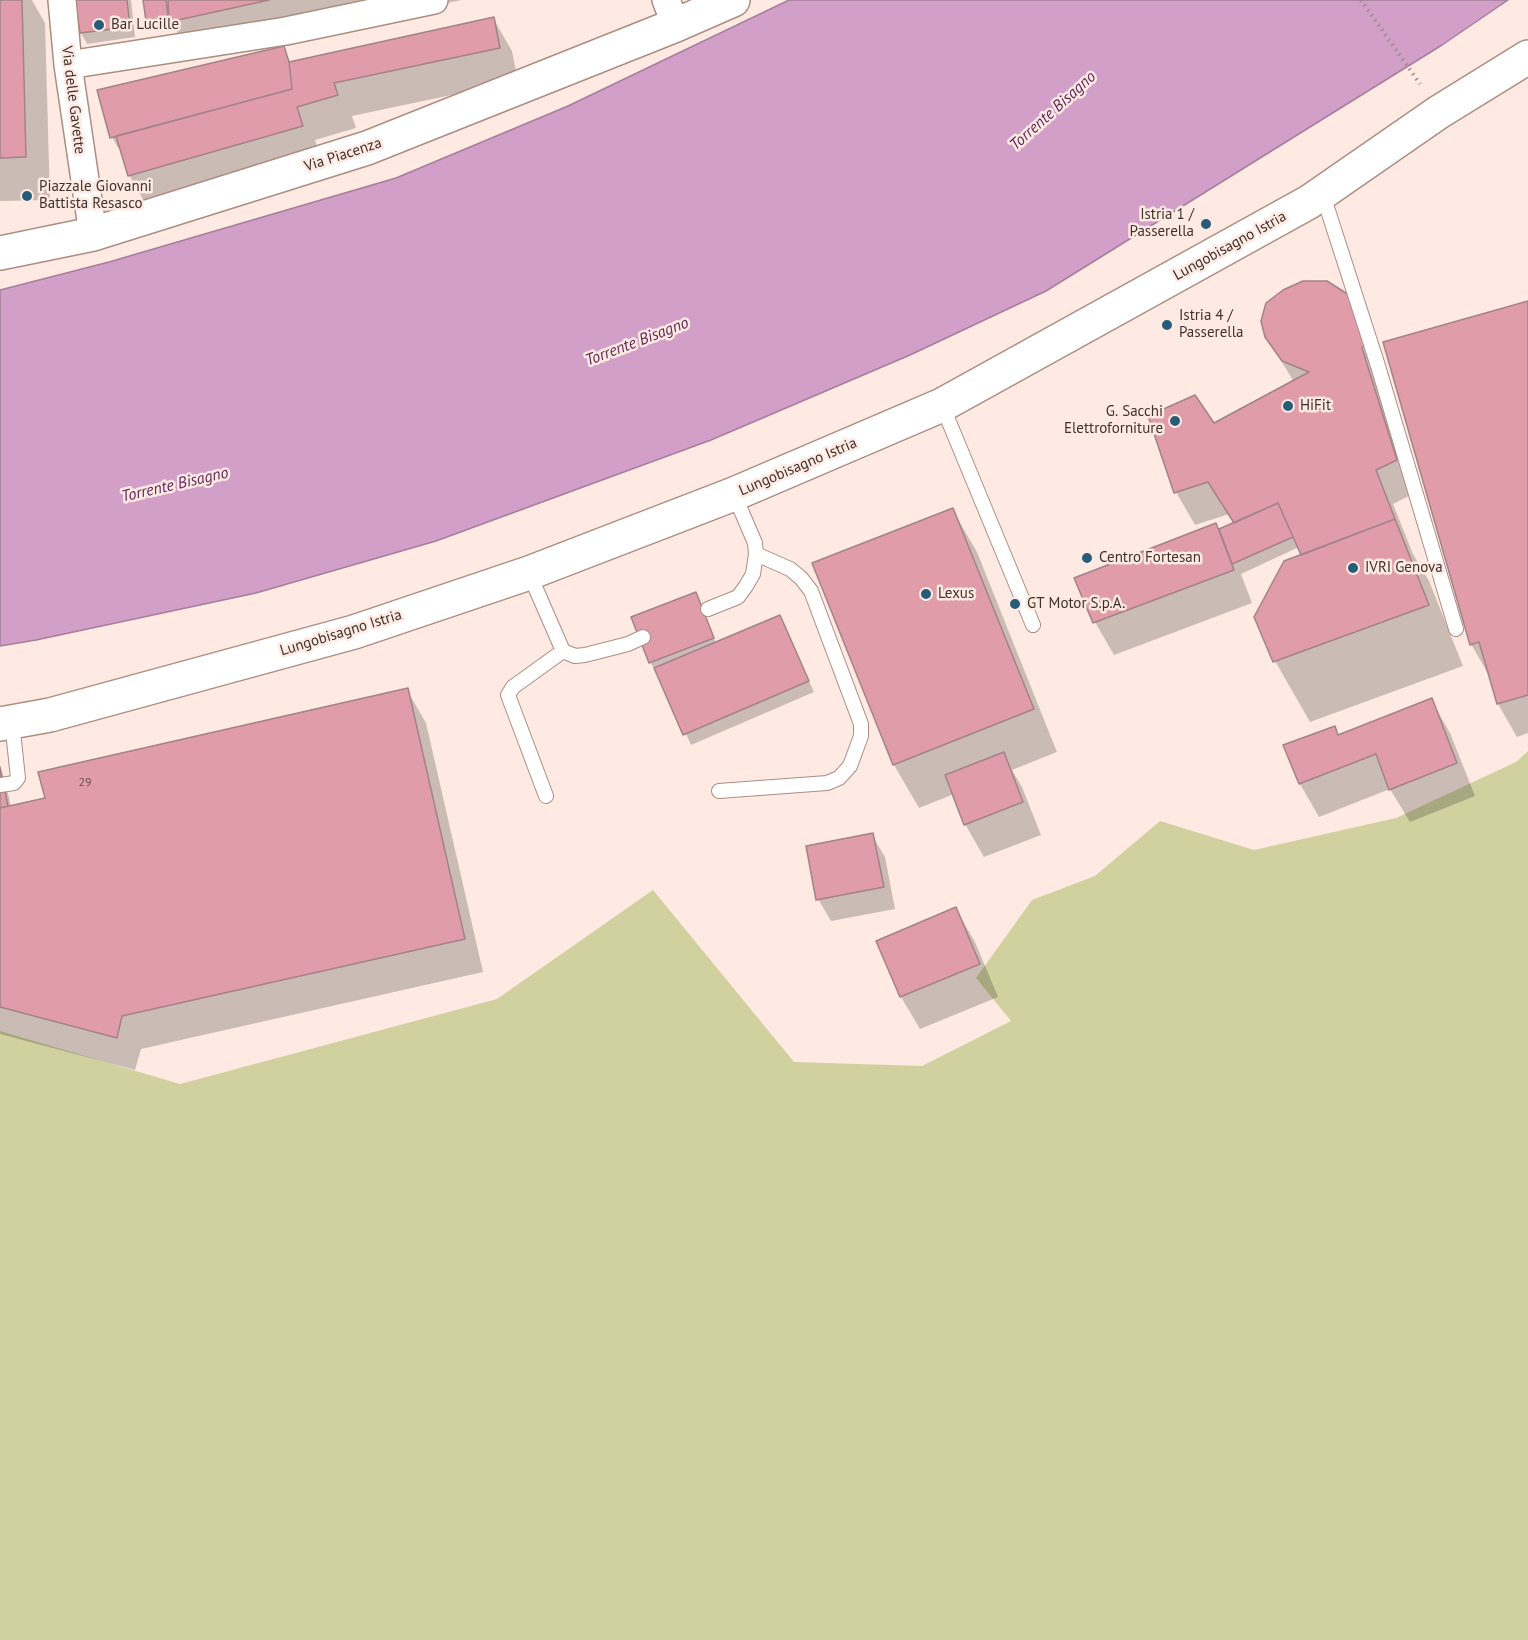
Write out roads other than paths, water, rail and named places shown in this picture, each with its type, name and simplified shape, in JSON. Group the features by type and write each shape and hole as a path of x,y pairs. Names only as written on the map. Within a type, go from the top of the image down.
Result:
{"main road":[{"name":"Via Piacenza","path":"0,253 93,234 367,148 671,13 733,0"},
{"name":"Lungobisagno Istria","path":"6,723 50,715 354,632 529,573 734,494 942,405 1309,202 1439,112 1528,57"}],"street":[{"name":"Via delle Gavette","path":"62,0 68,65 93,234"},
{"path":"68,65 286,31 434,0"}],"lane":[{"path":"1322,192 1378,366 1456,629"},
{"path":"942,405 1034,625"},
{"path":"708,609 738,597 753,574 756,554 754,543 734,494"},
{"path":"719,791 827,783 839,778 849,766 861,736 861,724 811,591 790,569 756,554"},
{"path":"529,573 563,651 575,656 585,655 628,644 644,637"},
{"path":"546,796 508,695 513,687 563,651"},
{"path":"0,785 14,783 18,778 6,723"}],"water":[{"name":"Torrente Bisagno","path":"789,0 1508,0 1442,45 1046,291 910,355 711,440 436,541 256,593 0,646 0,290 109,262 396,178 568,106"}],"place":[{"name":"Bar Lucille","path":"99,25"},
{"name":"Piazzale Giovanni Battista Resasco","path":"27,196"},
{"name":"Istria 1 / Passerella","path":"1206,224"},
{"name":"Istria 4 / Passerella","path":"1167,325"},
{"name":"HiFit","path":"1288,406"},
{"name":"G. Sacchi Elettroforniture","path":"1175,421"},
{"name":"Centro Fortesan","path":"1087,558"},
{"name":"IVRI Genova","path":"1353,568"},
{"name":"Lexus","path":"926,594"},
{"name":"GT Motor S.p.A.","path":"1015,604"}]}
